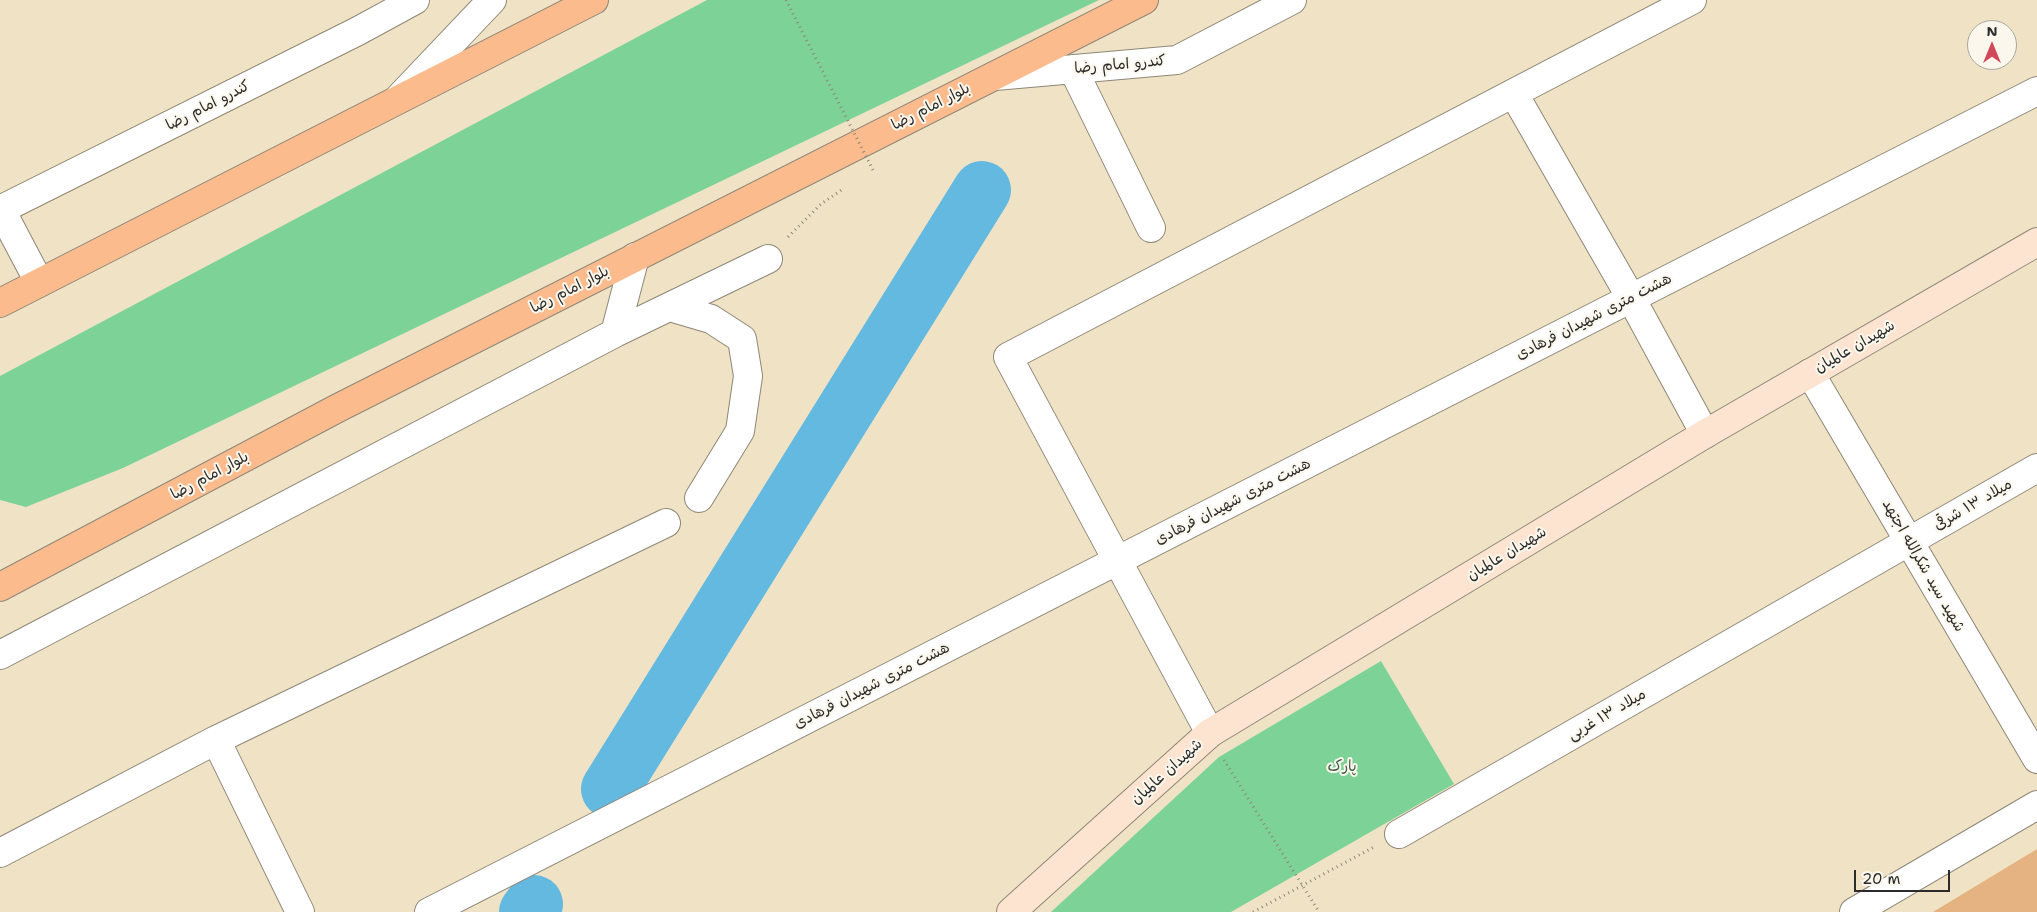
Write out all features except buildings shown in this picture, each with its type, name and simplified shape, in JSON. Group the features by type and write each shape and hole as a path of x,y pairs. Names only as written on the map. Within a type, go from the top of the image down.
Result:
{"main road":[{"path":"0,303 594,0"},
{"name":"بلوار امام رضا","path":"0,587 338,408 1144,0"}],"street":[{"name":"کندرو امام رضا","path":"0,209 349,35 415,0"},
{"path":"395,102 492,0"},
{"name":"کندرو امام رضا","path":"993,76 1178,60 1292,0"},
{"path":"1215,742 1008,357 1692,0"},
{"path":"1072,69 1151,228"},
{"name":"هشت متری شهیدان فرهادی","path":"429,912 2037,91"},
{"path":"1514,94 1631,298 1705,434"},
{"path":"0,209 39,282"},
{"name":"شهیدان عالمیان","path":"1012,912 1215,742 1705,434 2037,242"},
{"path":"615,333 635,257"},
{"path":"0,655 615,333 768,258"},
{"path":"670,307 711,319 742,339 748,376 740,431 699,498"},
{"name":"شهید سید شکرالله اجتهد","path":"1810,373 2037,759"},
{"name":"میلاد ۱۳ شرقی","path":"1909,542 2037,468"},
{"path":"0,853 216,740 666,523"},
{"name":"میلاد ۱۳ غربی","path":"1399,834 1909,542"},
{"path":"216,740 300,912"},
{"path":"1854,912 2037,805"}],"path":[{"path":"786,0 873,170"},
{"path":"768,258 821,204"},
{"path":"1215,742 1320,912"},
{"path":"1253,912 1302,884 1399,834"}],"green space":[{"path":"707,0 1099,0 123,468 26,507 0,500 0,376"},
{"name":"پارک","path":"1381,661 1454,784 1231,912 1051,912 1219,757"}],"waterway":[{"path":"610,789 982,190"},
{"path":"528,912 534,904"}]}
